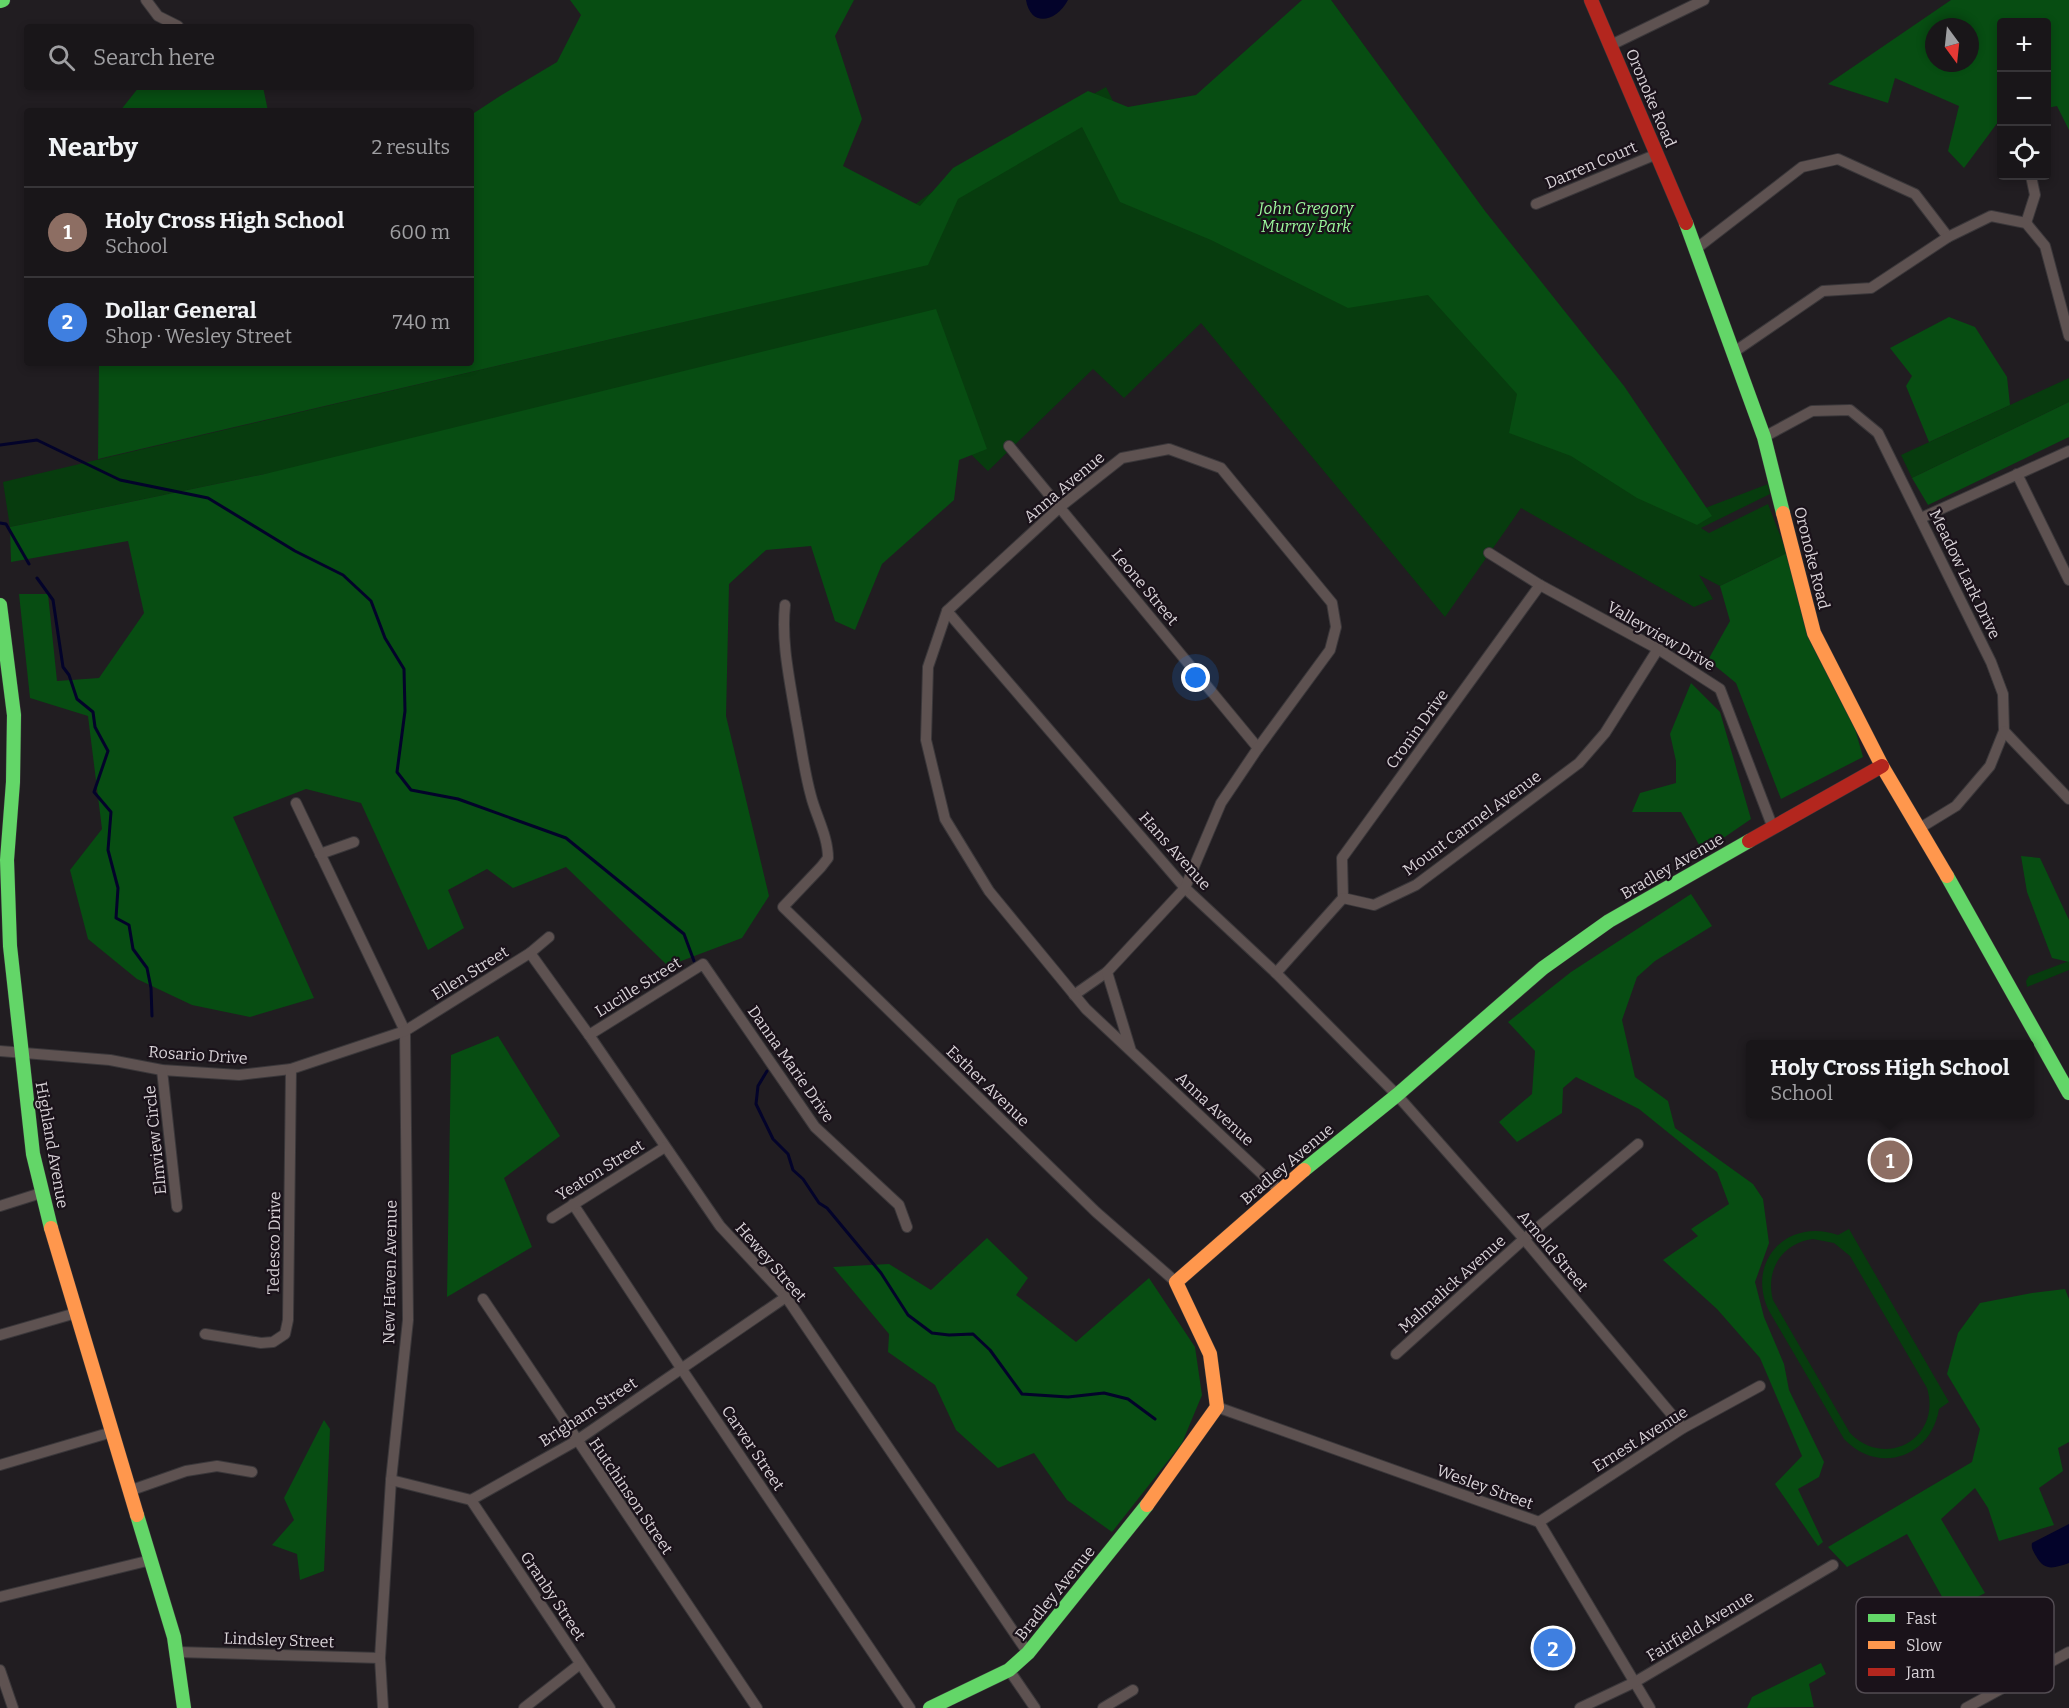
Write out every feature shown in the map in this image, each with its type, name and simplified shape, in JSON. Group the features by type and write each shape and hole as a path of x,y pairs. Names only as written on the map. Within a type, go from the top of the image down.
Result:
{"street":[{"path":"146,0 158,16 174,24"},
{"name":"Oronoke Road","path":"1591,0 1697,248 1764,437 1814,633 1882,766 1920,828 2069,1093"},
{"path":"1611,45 1704,0"},
{"name":"Darren Court","path":"1536,204 1657,154"},
{"path":"1697,248 1802,167 1838,159 1915,194 1948,237"},
{"path":"2026,223 2035,195 2032,180"},
{"path":"1734,352 1823,291 1871,288 1948,237 1991,216 2026,223 2045,246 2069,336"},
{"name":"Meadow Lark Drive","path":"1764,437 1812,411 1850,410 1878,433 1991,662 2003,694 2004,731 1990,766 1956,806 1920,828"},
{"name":"Leone Street","path":"1009,446 1258,748"},
{"name":"Anna Avenue","path":"1074,995 1107,972 1185,888 1221,803 1330,650 1336,627 1332,603 1221,468 1169,449 1122,458 1060,507 947,611 928,668 926,740 945,819 989,891 1074,995 1279,1190"},
{"path":"1921,518 2069,451"},
{"path":"2017,474 2069,580"},
{"name":"Valleyview Drive","path":"1489,553 1540,585 1658,649 1720,689 1773,828"},
{"name":"Cronin Drive","path":"1343,898 1342,858 1540,585"},
{"name":"Highland Avenue","path":"0,605 14,715 7,889 11,964 33,1154 41,1193 177,1652 184,1708"},
{"name":"Esther Avenue","path":"785,605 784,643 809,788 828,853 826,862 783,907 1096,1212 1176,1282"},
{"name":"Hans Avenue","path":"947,611 1185,888 1276,973 1397,1095"},
{"name":"Mount Carmel Avenue","path":"1343,898 1374,905 1416,885 1579,763 1605,733 1658,649"},
{"path":"2004,731 2069,799"},
{"name":"Bradley Avenue","path":"1176,1282 1279,1190 1397,1095 1543,968 1599,928 1882,766"},
{"name":"New Haven Avenue","path":"296,803 405,1031 408,1320 391,1480 380,1658 383,1708"},
{"path":"320,854 354,842"},
{"path":"1276,973 1343,898"},
{"name":"Ellen Street","path":"405,1031 530,953 549,937"},
{"name":"Hewey Street","path":"530,953 720,1226 786,1297 1028,1653"},
{"name":"Lucille Street","path":"589,1035 703,964"},
{"name":"Danna Marie Drive","path":"703,964 815,1127 899,1205 907,1227"},
{"name":"Anna Avenue","path":"1107,972 1131,1051"},
{"name":"Rosario Drive","path":"0,1051 110,1060 162,1070 239,1075 291,1069 405,1031"},
{"name":"Tedesco Drive","path":"205,1334 261,1343 273,1342 285,1334 288,1320 291,1069"},
{"name":"Elmview Circle","path":"162,1070 177,1207"},
{"name":"Arnold Street","path":"1397,1095 1524,1239 1683,1428"},
{"name":"Malmalick Avenue","path":"1395,1354 1524,1239 1638,1144"},
{"name":"Yeaton Street","path":"552,1218 665,1147"},
{"path":"0,1206 41,1193"},
{"name":"Carver Street","path":"573,1204 910,1708"},
{"path":"1176,1282 1210,1354 1217,1407"},
{"name":"Brigham Street","path":"471,1500 576,1441 786,1297"},
{"name":"Hutchinson Street","path":"483,1299 757,1708"},
{"path":"0,1335 76,1313"},
{"name":"Ernest Avenue","path":"1539,1522 1683,1428 1760,1386"},
{"name":"Bradley Avenue","path":"930,1708 1009,1670 1028,1653 1143,1510 1217,1407"},
{"name":"Wesley Street","path":"1217,1407 1539,1522 1650,1708"},
{"path":"0,1465 112,1432"},
{"path":"129,1491 186,1471 217,1466 252,1472"},
{"path":"391,1480 471,1500"},
{"name":"Granby Street","path":"471,1500 610,1708"},
{"path":"0,1597 151,1560"},
{"name":"Fairfield Avenue","path":"1580,1708 1635,1682 1833,1565"},
{"name":"Lindsley Street","path":"177,1652 380,1658"},
{"path":"2054,1660 2069,1652"},
{"path":"524,1708 580,1664"},
{"path":"0,1670 13,1708"},
{"path":"1009,1670 1035,1708"},
{"path":"1103,1708 1133,1690"},
{"path":"1966,1708 1994,1693"}],"green space":[{"path":"570,0 854,0 835,36 862,119 843,166 920,206 953,168 1088,91 1128,107 1196,95 1302,0 1331,0 1485,211 1624,386 1712,516 1697,525 1637,498 1571,456 1509,433 1517,394 1428,295 1348,308 1211,240 1120,202 1082,127 958,199 928,265 98,459 99,366 474,366 474,113 557,62 581,15"},
{"name":"John Gregory Murray Park","path":"1304,0 1331,0 1700,510 1768,484 1770,494 1701,528 1709,533 1768,504 1787,553 1720,586 1699,575 1713,599 1694,607 1521,508 1445,617 1201,323 1124,398 1093,369 988,471 943,427 265,474 10,527 3,482 772,301 903,213 983,155 1106,87 1146,167"},
{"path":"1951,0 2069,0 2069,130 2057,106 2051,107 2051,18 1997,18 1997,123 1964,168 1948,151 1959,106 1895,78 1888,103 1828,84"},
{"path":"137,90 264,90 267,108 122,108"},
{"path":"936,309 987,449 959,460 954,500 882,564 855,630 835,621 811,546 766,550 729,584 726,716 769,896 742,938 668,966 566,867 513,888 487,869 448,890 464,928 428,950 361,803 306,789 233,817 314,998 250,1017 192,1005 137,979 88,939 70,870 102,829 88,716 30,698 19,594 48,594 57,681 99,678 144,613 128,541 11,562 10,527 265,474"},
{"path":"1949,317 1975,327 2007,377 2010,405 1929,442 1906,386 1912,376 1890,348"},
{"path":"2069,378 2069,402 1912,478 1901,455"},
{"path":"2069,402 2069,437 1928,505 1912,478"},
{"path":"1787,553 1854,725 1863,757 1781,799 1736,683 1708,660 1730,621 1720,586"},
{"path":"1691,683 1720,712 1751,819 1703,852 1681,812 1632,812 1640,793 1676,783 1676,761 1670,734"},
{"path":"2021,856 2040,858 2069,920 2069,962 2052,958 2027,892"},
{"path":"1691,894 1712,926 1655,961 1637,977 1622,1020 1635,1077 1668,1101 1675,1128 1753,1184 1763,1199 1769,1243 1755,1282 1764,1317 1784,1364 1789,1390 1824,1462 1819,1477 1798,1489 1823,1542 1818,1546 1775,1484 1802,1456 1760,1358 1717,1309 1663,1260 1698,1236 1691,1229 1729,1204 1717,1172 1639,1109 1576,1077 1563,1088 1562,1113 1517,1142 1499,1122 1532,1094 1535,1051 1508,1022 1571,972"},
{"path":"2069,961 2069,970 2027,987 2026,981 2029,976"},
{"path":"498,1036 560,1136 504,1178 532,1247 447,1297 451,1055"},
{"path":"1849,1229 1949,1402 1939,1409 1934,1426 1926,1439 1914,1450 1901,1456 1887,1458 1872,1456 1858,1450 1844,1439 1769,1311 1763,1293 1763,1276 1767,1260 1788,1238 1803,1232 1820,1231 1838,1235","holes":["1813,1239 1834,1243 1850,1256 1927,1388 1929,1406 1926,1421 1919,1434 1908,1443 1894,1448 1879,1449 1864,1444 1850,1433 1773,1300 1771,1289 1774,1269 1785,1252 1793,1246"]},
{"path":"987,1238 1028,1278 1016,1295 1076,1342 1149,1278 1195,1347 1202,1395 1182,1443 1112,1532 1067,1500 1034,1453 998,1468 956,1430 935,1385 888,1352 889,1334 833,1267 889,1264 931,1290"},
{"path":"2065,1289 2069,1299 2069,1442 2058,1448 2063,1471 2039,1488 2054,1525 1999,1541 1988,1508 1975,1488 1941,1519 1985,1593 1977,1597 1942,1597 1907,1534 1847,1567 1828,1547 1972,1462 1980,1429 1947,1374 1958,1333 1980,1303"},
{"path":"324,1420 330,1429 324,1571 300,1580 297,1554 272,1545 294,1520 284,1498"},
{"path":"1821,1663 1826,1674 1809,1684 1814,1707 1747,1708 1752,1697"}],"water":[{"path":"1026,0 1068,0 1058,13 1045,19 1033,15"},
{"path":"2069,1524 2069,1563 2046,1567 2033,1551 2032,1543"}],"waterway":[{"path":"0,445 37,440 120,480 208,498 295,551 343,575 371,601 385,638 404,669 405,711 397,772 411,790 458,799 566,838 684,934 694,961"},
{"path":"0,523 6,524 29,564"},
{"path":"37,578 53,600 63,667 69,675 77,699 93,712 95,727 108,751 94,792 111,812 108,850 118,888 116,918 129,925 133,949 147,968 151,988 152,1016"},
{"path":"767,1071 758,1086 756,1104 773,1139 788,1154 793,1170 803,1179 819,1203 827,1208 881,1273 908,1315 932,1333 973,1334 990,1350 1022,1394 1068,1397 1104,1393 1128,1399 1155,1419"}],"traffic: fast":[{"path":"1686,223 1764,437 1783,513"},
{"path":"0,605 14,715 13,782 7,860 10,946 33,1154 51,1228"},
{"path":"1304,1170 1397,1095 1543,968 1609,921 1749,841"},
{"path":"1947,876 2069,1093"},
{"path":"930,1708 1009,1670 1028,1653 1147,1505"},
{"path":"137,1515 174,1637 184,1708"}],"traffic: slow":[{"path":"1783,513 1814,633 1882,766 1947,876"},
{"path":"1147,1505 1217,1407 1210,1354 1176,1282 1304,1170"},
{"path":"51,1228 137,1515"}],"traffic: jam":[{"path":"1591,0 1686,223"},
{"path":"1749,841 1882,766"}],"place":[{"name":"Holy Cross High School","path":"1890,1160"},
{"name":"Dollar General","path":"1553,1648"}]}
